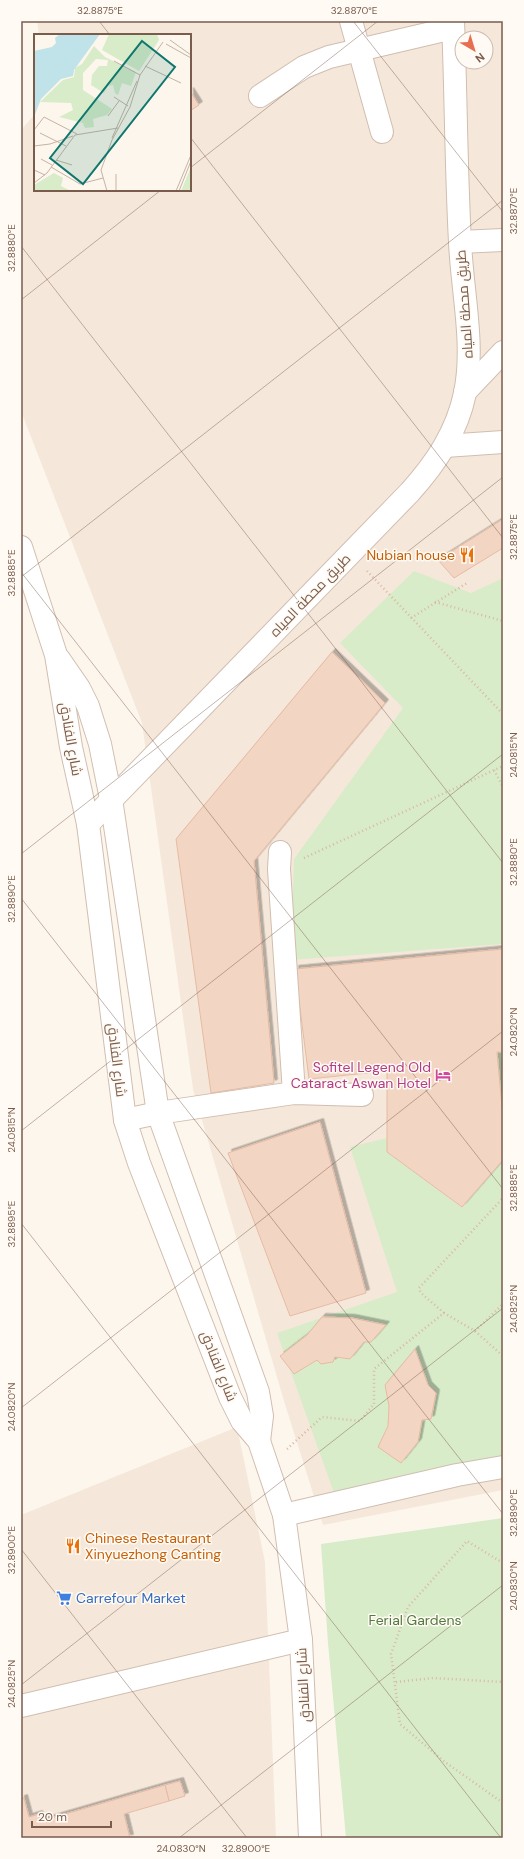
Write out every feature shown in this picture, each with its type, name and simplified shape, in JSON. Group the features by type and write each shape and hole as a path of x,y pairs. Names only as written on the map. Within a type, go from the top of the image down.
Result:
{"street":[{"path":"351,21 382,132"},
{"path":"260,96 304,67 329,57 360,50 453,24"},
{"name":"طريق محطة المياه","path":"88,824 429,470 445,446 457,420 465,392 468,364 468,336 460,242 453,24"},
{"path":"460,242 503,240"},
{"path":"465,392 503,352"},
{"path":"445,446 503,442"},
{"name":"شارع الفنادق","path":"21,547 56,654 71,747 88,824 125,1120 139,1164 230,1397 242,1421 259,1441 284,1515 301,1640 310,1838"},
{"name":"شارع الفنادق","path":"56,654 79,688 88,706 100,744 111,799 158,1113 258,1392 262,1416 259,1441"},
{"path":"279,860 294,1093"},
{"path":"125,1120 158,1113 294,1093 362,1095"},
{"path":"284,1515 457,1475 503,1467"},
{"path":"21,1706 301,1640"}],"path":[{"path":"350,553 503,714"},
{"path":"411,618 467,583"},
{"path":"435,602 503,621"},
{"path":"279,860 503,766"},
{"path":"494,770 503,787"},
{"path":"503,1198 419,1288 421,1293 444,1313 475,1331 503,1356"},
{"path":"475,1331 503,1304"},
{"path":"267,1467 322,1417 360,1421 374,1404 374,1369 444,1313"},
{"path":"503,1563 467,1541 408,1607 391,1654 396,1682 400,1724 445,1762 501,1802 503,1799"},
{"path":"396,1682 433,1678 503,1682"}],"shaded area":[{"path":"37,21 503,21 503,1490 323,1525 284,1401 193,1089 142,723 21,411 21,130 34,115 34,191 191,191 191,34 39,34"},
{"path":"237,1427 265,1562 276,1838 21,1838 21,1515"}],"green space":[{"path":"414,571 471,593 503,578 503,944 291,960 294,859 403,708 340,643"},
{"path":"497,1052 503,1052 503,1118"},
{"path":"387,1138 387,1152 461,1207 503,1160 503,1472 339,1507 277,1333 397,1292 350,1147"},
{"name":"Ferial Gardens","path":"503,1518 503,1838 346,1838 328,1643 321,1544"}],"building":[{"path":"191,93 199,105 191,110"},
{"path":"503,519 503,548 454,578 438,560"},
{"path":"332,652 385,703 254,861 274,1083 211,1093 176,839"},
{"name":"Sofitel Legend Old Cataract Aswan Hotel","path":"503,949 503,1052 497,1052 503,1118 503,1160 462,1207 387,1152 387,1071 309,1079 295,969"},
{"path":"320,1122 366,1293 290,1316 228,1153"},
{"path":"322,1317 352,1318 386,1325 371,1342 364,1342 350,1359 335,1357 333,1362 321,1364 317,1360 294,1374 280,1356 307,1335"},
{"path":"415,1349 428,1385 436,1393 431,1419 422,1420 418,1442 401,1463 378,1447 388,1426 389,1406 385,1385"},
{"path":"180,1781 185,1796 169,1801 165,1785"},
{"path":"165,1785 169,1801 124,1814 130,1838 21,1838 21,1799 24,1798 29,1817 39,1814 41,1821"}],"place":[{"name":"Nubian house","path":"467,555"},
{"name":"Sofitel Legend Old Cataract Aswan Hotel","path":"443,1075"},
{"name":"Chinese Restaurant Xinyuezhong Canting","path":"73,1546"},
{"name":"Carrefour Market","path":"64,1598"}]}
